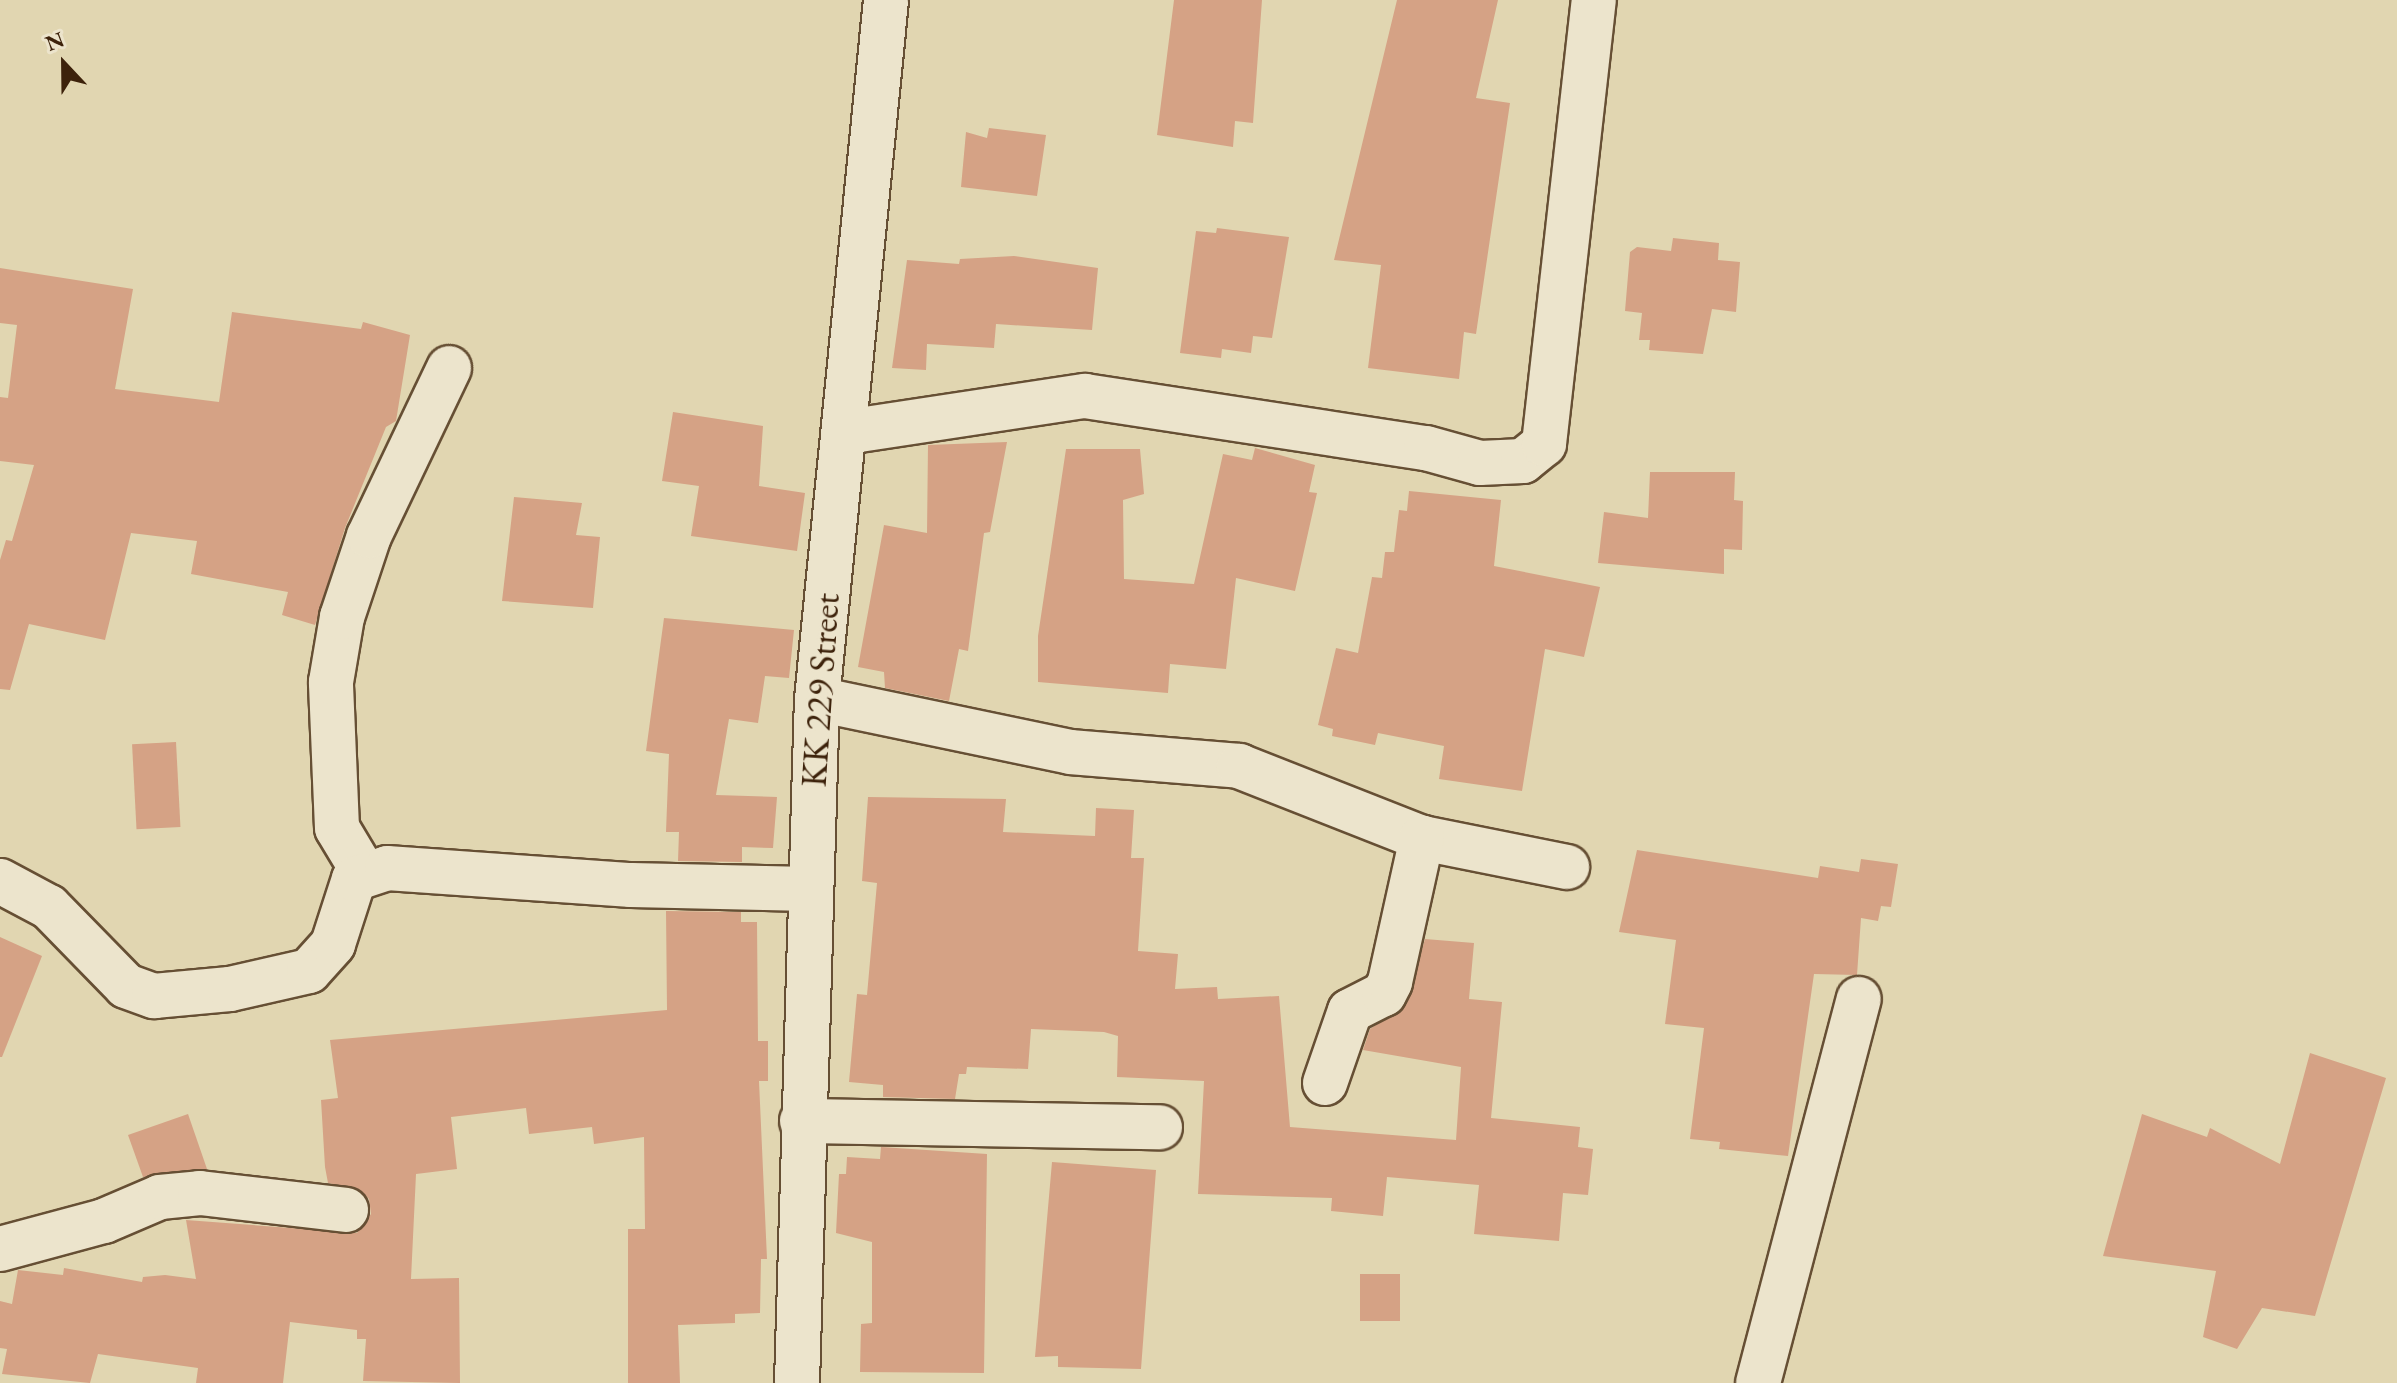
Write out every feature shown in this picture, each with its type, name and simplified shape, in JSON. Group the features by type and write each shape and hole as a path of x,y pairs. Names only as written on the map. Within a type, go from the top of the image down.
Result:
{"street":[{"name":"KK 229 Street","path":"797,1383 802,1121 817,699 846,432 886,0"},
{"path":"846,432 1085,396 1426,448 1480,463 1523,461 1544,444 1594,0"},
{"path":"364,873 337,828 334,669 369,536 449,368"},
{"path":"817,699 1070,752 1239,766 1422,838 1567,867"},
{"path":"1325,1083 1350,1011 1384,994 1390,982 1422,838"},
{"path":"0,881 49,907 126,986 154,996 230,989 309,971 333,944 345,891 364,873 387,868 631,885 809,889"},
{"path":"1758,1383 1859,999"},
{"path":"802,1121 1160,1127"},
{"path":"0,1249 104,1221 160,1197 200,1193 346,1210"}],"building":[{"path":"1174,0 1262,0 1253,123 1235,121 1233,147 1157,135"},
{"path":"1397,0 1498,0 1476,98 1510,103 1476,334 1464,332 1459,379 1368,368 1381,265 1334,260"},
{"path":"989,128 1046,135 1037,196 961,187 966,132 987,138"},
{"path":"1217,228 1289,237 1272,338 1253,336 1251,353 1222,349 1221,358 1180,353 1196,231 1216,233"},
{"path":"1673,238 1719,243 1718,260 1740,262 1736,312 1712,309 1703,354 1649,350 1650,340 1639,340 1642,313 1625,311 1630,252 1637,247 1671,251"},
{"path":"1014,256 1098,268 1092,330 996,324 994,348 927,344 926,370 892,368 907,260 959,264 960,259"},
{"path":"0,268 133,289 115,389 219,402 232,312 361,329 363,322 410,335 396,421 386,427 345,528 315,625 282,615 288,592 191,574 197,541 131,533 105,640 29,624 10,690 0,689 0,560 6,540 12,541 34,465 0,461 0,397 8,398 17,325 0,323"},
{"path":"673,412 763,426 759,486 805,493 797,551 691,536 699,486 662,481"},
{"path":"1007,442 990,532 984,533 968,651 959,649 949,701 885,688 884,672 858,667 884,525 927,533 928,445"},
{"path":"1255,448 1315,465 1309,492 1317,493 1295,591 1236,578 1226,669 1170,664 1168,693 1038,682 1038,636 1066,449 1140,449 1144,494 1123,500 1124,579 1194,584 1223,454 1252,460"},
{"path":"1650,472 1735,472 1734,500 1743,501 1742,550 1724,549 1724,574 1598,563 1604,512 1648,518"},
{"path":"1409,491 1501,500 1494,566 1600,587 1584,657 1545,649 1522,791 1439,779 1444,746 1378,733 1375,745 1332,736 1333,729 1318,725 1336,648 1358,653 1372,577 1382,578 1385,552 1394,552 1399,510 1407,511"},
{"path":"514,497 582,503 576,535 600,537 593,608 502,601"},
{"path":"664,618 794,630 789,678 765,676 758,723 729,719 716,795 777,797 773,848 742,847 742,862 678,861 679,832 666,832 669,754 646,751"},
{"path":"176,742 180,827 137,829 132,744"},
{"path":"868,797 1006,799 1003,832 1095,836 1096,808 1134,810 1131,858 1144,858 1138,951 1178,954 1175,989 1217,987 1218,999 1279,996 1290,1127 1456,1140 1461,1067 1363,1050 1370,1029 1406,1005 1425,939 1474,943 1469,999 1502,1002 1491,1118 1580,1127 1578,1147 1593,1149 1588,1195 1563,1193 1559,1241 1474,1234 1479,1185 1387,1177 1383,1216 1331,1211 1332,1198 1198,1194 1204,1081 1117,1077 1118,1036 1104,1032 1031,1029 1028,1069 967,1067 966,1074 959,1074 955,1099 883,1097 883,1085 849,1082 857,994 867,995 877,883 862,881"},
{"path":"1637,850 1818,878 1820,866 1859,872 1861,859 1898,864 1891,907 1881,906 1878,921 1861,918 1857,975 1814,974 1788,1156 1719,1149 1720,1142 1690,1139 1704,1028 1665,1024 1676,940 1619,932"},
{"path":"666,911 741,912 741,922 757,922 758,1041 768,1041 768,1081 759,1081 767,1259 761,1259 760,1313 735,1314 735,1323 678,1325 680,1383 628,1383 628,1229 645,1229 644,1137 594,1144 592,1127 529,1134 526,1108 451,1117 457,1169 416,1174 411,1279 459,1278 460,1383 363,1381 366,1339 357,1339 357,1330 290,1322 283,1383 196,1383 198,1368 98,1354 90,1383 2,1374 7,1349 0,1348 0,1301 12,1304 18,1270 63,1275 64,1268 142,1282 143,1277 165,1275 196,1279 186,1220 357,1233 371,1214 369,1199 360,1190 328,1183 325,1167 321,1100 338,1098 330,1040 667,1010"},
{"path":"0,937 42,956 2,1057 0,1057"},
{"path":"2310,1053 2386,1078 2315,1316 2262,1308 2237,1349 2203,1337 2216,1271 2103,1256 2142,1114 2207,1137 2210,1128 2280,1164"},
{"path":"188,1114 207,1169 143,1177 128,1135"},
{"path":"881,1147 987,1154 984,1373 860,1372 861,1324 872,1323 872,1242 836,1233 839,1174 846,1174 847,1157 880,1159"},
{"path":"1052,1162 1156,1170 1141,1369 1058,1367 1058,1356 1035,1357"},
{"path":"1360,1274 1400,1274 1400,1321 1360,1321"}]}
